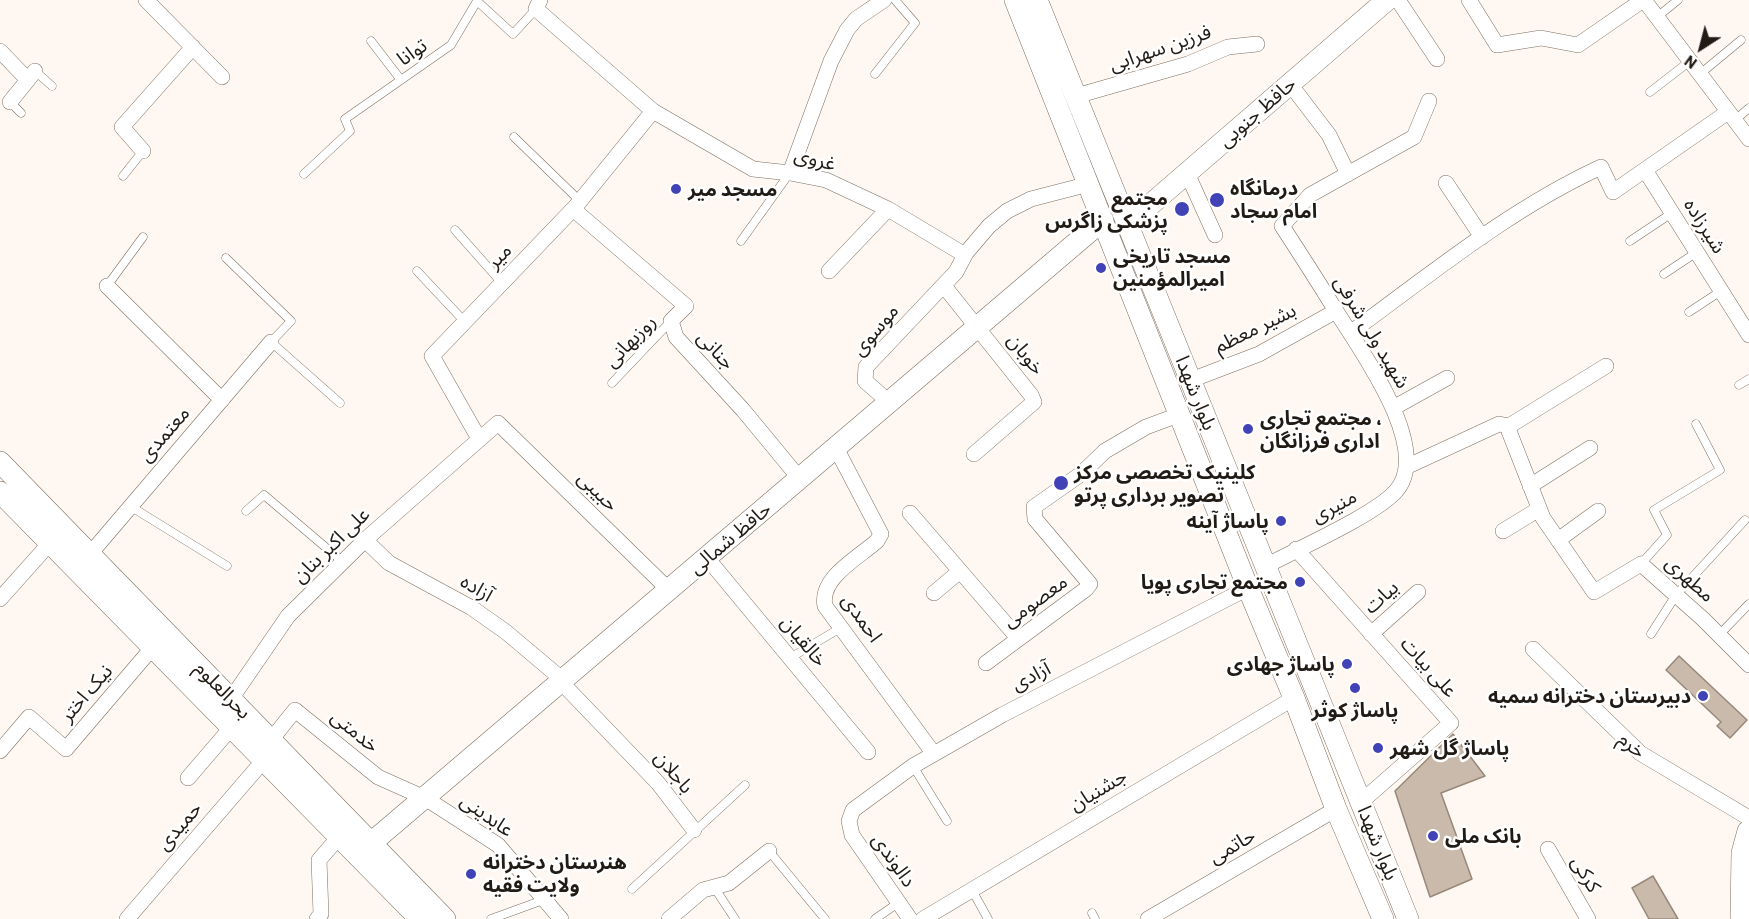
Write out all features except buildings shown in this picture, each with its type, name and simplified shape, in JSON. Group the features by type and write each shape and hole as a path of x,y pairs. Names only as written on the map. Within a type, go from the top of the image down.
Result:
{"main road":[{"name":"بلوار شهدا","path":"1015,0 1181,414 1248,588 1294,698 1336,809 1383,919"},
{"name":"بلوار شهدا","path":"1037,0 1408,919"},
{"name":"حافظ جنوبی","path":"1128,224 1387,0"},
{"path":"1103,220 1128,224"},
{"name":"حافظ شمالی","path":"364,849 1103,220"},
{"name":"بحرالعلوم","path":"0,462 231,699 268,750 339,837 364,849 420,919"},
{"name":"بحرالعلوم","path":"0,492 231,728 268,750 364,849 445,919"},
{"path":"1741,915 1742,853 1749,831"}],"street":[{"path":"146,0 222,77"},
{"path":"790,173 831,61 847,30 856,19 884,0"},
{"path":"1398,0 1437,59"},
{"path":"1469,0 1497,45 1541,38 1578,45 1644,0 1749,140"},
{"path":"538,4 653,111"},
{"name":"فرزین سهرابی","path":"1076,96 1188,64 1228,47 1257,44"},
{"path":"143,151 122,128 193,47"},
{"path":"0,51 32,75 15,107"},
{"path":"1290,84 1329,135 1348,174 1414,137 1429,101"},
{"name":"غروی","path":"653,111 753,170 790,173 825,180 888,209 965,255"},
{"name":"میر","path":"478,438 432,356 577,205 653,111"},
{"path":"1350,333 1482,237 1559,186 1601,167 1613,192 1731,116"},
{"name":"شیرزاده","path":"1645,170 1721,291 1744,315 1749,335"},
{"path":"1187,173 1215,235"},
{"name":"شهید ولی شرفی","path":"1348,174 1310,195 1282,226 1350,333 1393,408 1407,458 1406,467"},
{"path":"1446,183 1482,237"},
{"name":"موسوی","path":"890,402 866,381 866,368 956,273 965,255 989,226 1007,211 1031,199 1089,184"},
{"name":"جنانی","path":"577,205 686,306 671,321 676,337 743,410 800,478"},
{"path":"829,271 888,209"},
{"path":"107,286 222,400"},
{"path":"944,286 978,327"},
{"name":"بشیر معظم","path":"1191,380 1259,354 1336,311"},
{"name":"خوبان","path":"974,454 1034,402 978,327"},
{"name":"معتمدی","path":"90,554 272,342"},
{"path":"1406,467 1499,424 1507,426 1606,366"},
{"path":"1393,408 1447,378"},
{"name":"معصومی","path":"986,663 1090,584 1035,519 1034,507 1081,474 1105,451 1146,428 1181,414"},
{"name":"علی اکبر بنان","path":"231,699 288,616 365,540 478,438 498,423"},
{"name":"حبیبی","path":"498,423 669,590"},
{"path":"1507,426 1539,509 1558,540 1598,511"},
{"name":"احمدی","path":"836,448 881,534 877,541 826,584 823,596 825,606 934,754"},
{"path":"1530,486 1590,448"},
{"name":"منیری","path":"1266,566 1375,508 1395,492 1402,481 1406,467"},
{"path":"1503,531 1539,509"},
{"path":"910,513 1018,638"},
{"name":"آزاده","path":"365,540 389,563 489,620 562,681"},
{"name":"مطهری","path":"1558,540 1594,592 1641,564 1749,665"},
{"path":"0,599 50,543"},
{"name":"علی بیات","path":"1296,549 1451,723 1361,802"},
{"name":"خالقیان","path":"707,558 868,752"},
{"path":"934,593 960,571"},
{"name":"آزادی","path":"849,821 853,810 913,766 1013,709 1248,588"},
{"name":"بیات","path":"1371,634 1418,592"},
{"name":"نیک اختر","path":"0,751 29,717 66,749 153,647"},
{"name":"خرم","path":"1533,649 1640,753 1749,818"},
{"name":"باجلان","path":"562,681 658,783 694,830"},
{"name":"جشنیان","path":"923,919 1294,698"},
{"name":"خدمتی","path":"268,750 295,710 378,777 425,798"},
{"path":"188,778 231,728"},
{"name":"حمیدی","path":"127,919 268,750"},
{"name":"عابدینی","path":"425,798 498,844 561,919"},
{"name":"حاتمی","path":"1148,919 1336,809"},
{"name":"دالوندی","path":"849,821 852,835 860,849 910,919"},
{"path":"322,917 319,860 339,837"},
{"name":"کرکی","path":"1548,849 1588,919"},
{"path":"669,919 703,890 729,883 769,851"}],"lane":[{"path":"875,74 915,23 895,0"},
{"path":"1657,17 1678,0"},
{"name":"توانا","path":"304,174 350,131 345,119 452,45 477,1 513,34 538,4"},
{"path":"1700,74 1741,40"},
{"path":"371,41 401,80"},
{"path":"1650,92 1690,61"},
{"path":"32,75 52,86"},
{"path":"1731,116 1749,108"},
{"path":"514,137 577,205"},
{"path":"123,176 143,151"},
{"path":"741,241 790,173"},
{"path":"1629,241 1672,213"},
{"path":"454,230 502,283"},
{"path":"107,286 142,237"},
{"path":"1664,274 1697,252"},
{"path":"226,258 291,321 272,342 340,403"},
{"path":"417,271 465,322"},
{"path":"1689,312 1721,291"},
{"name":"روزبهانی","path":"612,383 671,321"},
{"path":"1739,385 1749,378"},
{"path":"1641,564 1667,535 1654,510 1720,471 1696,424"},
{"path":"246,511 264,495 343,562"},
{"path":"130,506 226,566"},
{"path":"1651,634 1676,595 1745,520"},
{"path":"1719,635 1749,604"},
{"path":"790,658 842,627"},
{"path":"913,766 946,821"},
{"path":"632,889 745,785"},
{"path":"769,851 825,919"},
{"path":"714,887 735,919"},
{"path":"972,890 988,919"},
{"path":"490,919 546,899"},
{"path":"875,919 898,903"}],"place":[{"name":"مسجد میر","path":"676,189"},
{"name":"درمانگاه امام سجاد","path":"1217,200"},
{"name":"مجتمع پزشکی زاگرس","path":"1182,209"},
{"name":"مسجد تاریخی امیرالمؤمنین","path":"1101,268"},
{"name":"مجتمع تجاری ، اداری فرزانگان","path":"1248,429"},
{"name":"کلینیک تخصصی مرکز تصویر برداری پرتو","path":"1061,483"},
{"name":"پاساژ آینه","path":"1281,521"},
{"name":"مجتمع تجاری پویا","path":"1300,582"},
{"name":"پاساژ جهادی","path":"1347,664"},
{"name":"پاساژ کوثر","path":"1355,688"},
{"name":"دبیرستان دخترانه سمیه","path":"1703,696"},
{"name":"پاساژ گل شهر","path":"1378,748"},
{"name":"بانک ملی","path":"1433,836"},
{"name":"هنرستان دخترانه ولایت فقیه","path":"471,874"}]}
